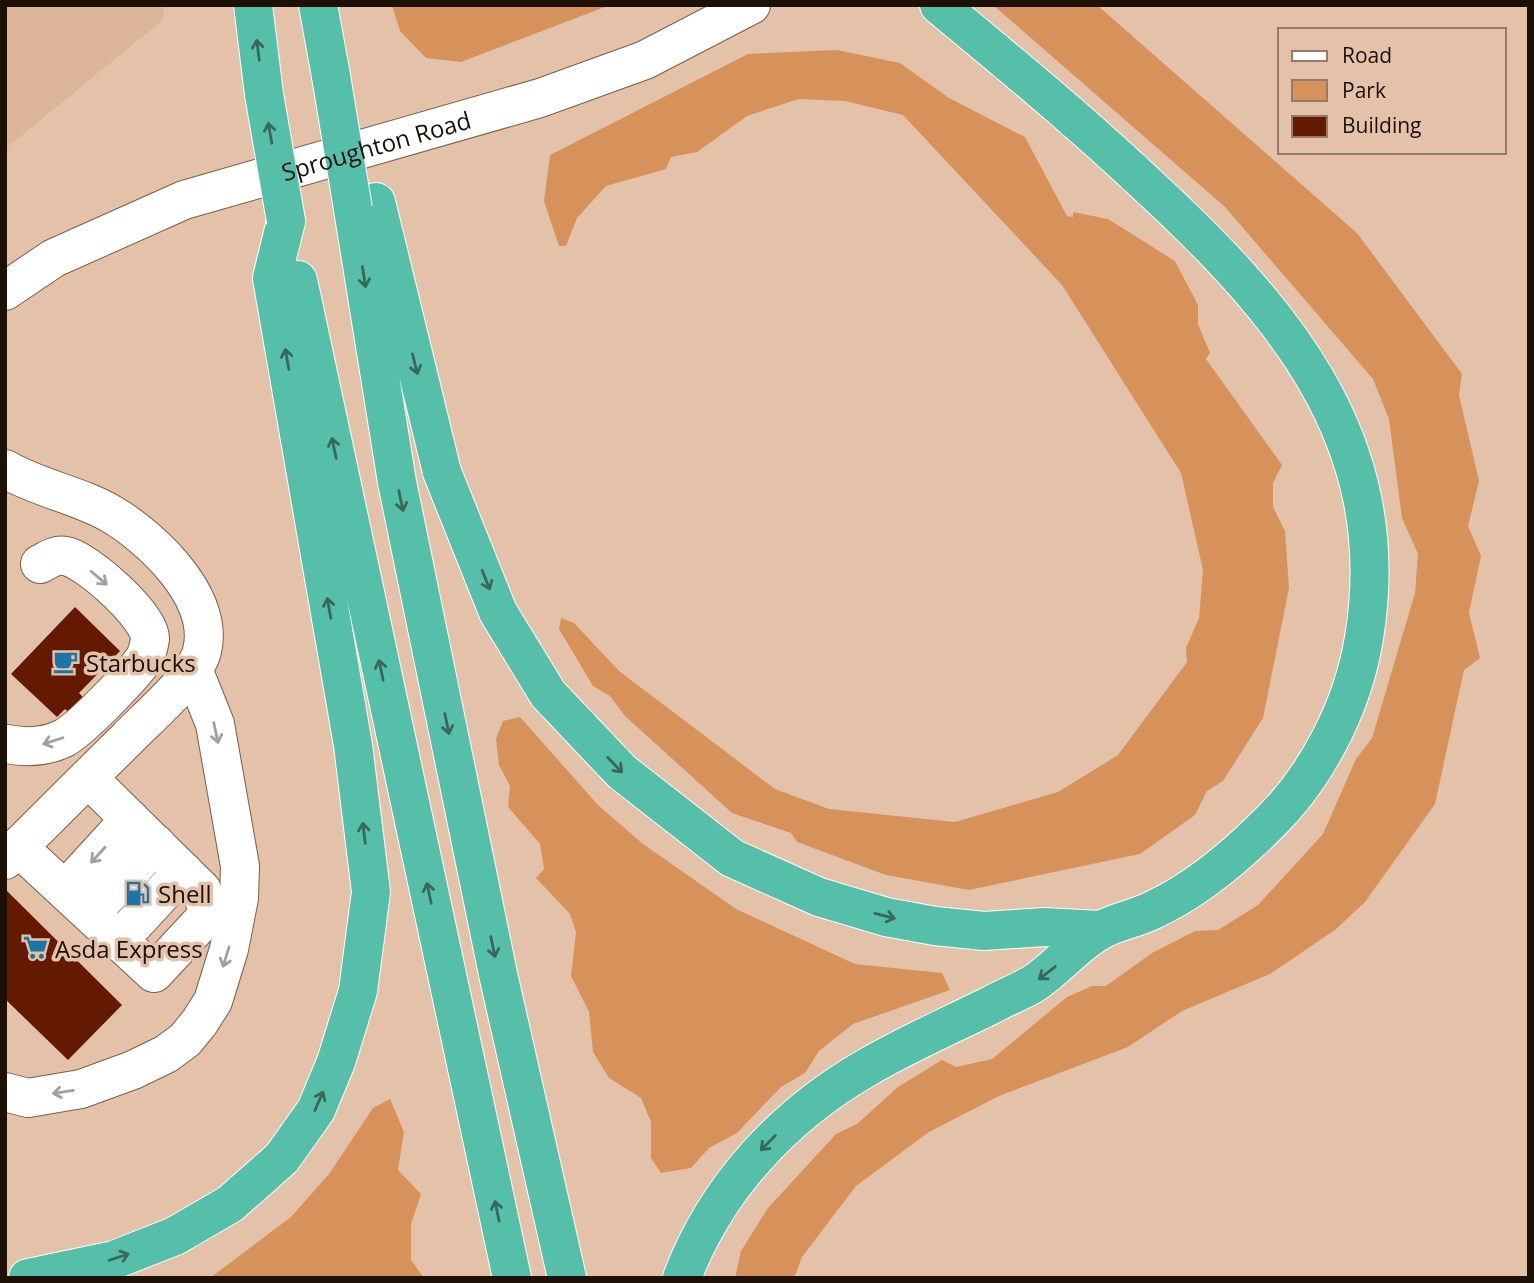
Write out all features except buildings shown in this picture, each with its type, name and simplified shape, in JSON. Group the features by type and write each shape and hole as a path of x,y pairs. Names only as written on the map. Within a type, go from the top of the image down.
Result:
{"highway":[{"path":"253,5 264,94 286,221 512,1278"},
{"path":"318,5 340,74"},
{"path":"334,5 340,74 365,206 397,482 498,974 567,1278"},
{"path":"681,1278 709,1219 733,1184 766,1143 819,1097 868,1066 1034,983 1101,930 1155,909 1213,873 1270,822 1309,775 1340,718 1360,659 1370,601 1367,529 1359,480 1342,432 1306,361 1269,311 1198,231 1080,122 939,5"},
{"path":"365,206 442,472 498,612 548,694 622,772 732,858 819,897 886,917 935,926 984,930 1101,930"},
{"path":"28,1278 114,1260 175,1236 230,1204 282,1158 316,1110 336,1062 358,991 371,892 353,745 272,278 286,221"}],"street":[{"name":"Sproughton Road","path":"5,291 54,258 184,200 540,98 645,60 751,5"},
{"path":"5,470 114,515 160,554 194,595 202,617 202,652 193,669 12,853 78,902 154,973 208,915 202,890 88,778"},
{"path":"7,744 21,747 50,744 72,733 146,657 150,636 145,621 123,597 81,563 66,555 53,557 40,564"},
{"path":"5,1092 28,1098 81,1090 132,1070 166,1055 185,1040 213,1001 229,949 239,898 240,866 215,724 193,669"},
{"path":"78,902 143,832"}],"shaded area":[{"path":"5,5 163,5 164,19 5,149"}],"green space":[{"path":"392,5 610,5 461,62 426,58 400,31"},
{"path":"993,5 1097,5 1357,233 1462,374 1459,395 1479,481 1468,526 1481,556 1469,613 1480,658 1464,670 1435,804 1365,902 1335,930 1270,974 1182,1011 1128,1047 999,1096 929,1132 856,1186 802,1257 794,1278 735,1278 741,1251 768,1208 836,1134 857,1124 898,1087 942,1060 956,1067 992,1059 1067,997 1092,986 1106,986 1152,953 1195,931 1218,930 1258,905 1323,834 1356,759 1372,738 1415,593 1418,554 1402,518 1389,419 1373,379 1225,207"},
{"path":"837,50 900,63 949,98 1025,137 1067,216 1073,217 1073,212 1108,219 1175,261 1198,305 1198,324 1210,353 1206,359 1282,465 1273,483 1273,507 1285,531 1289,588 1263,718 1223,781 1207,791 1195,815 1140,854 969,890 886,875 797,842 791,833 732,813 625,716 610,696 593,686 559,629 561,618 574,623 619,671 775,789 829,809 955,822 1058,792 1118,755 1187,662 1186,648 1199,618 1203,570 1181,473 1062,285 903,115 845,101 799,99 747,116 697,152 671,157 666,169 606,186 577,218 566,246 559,246 544,201 550,155 748,54"},
{"path":"520,717 598,805 643,844 736,909 855,964 942,973 950,990 853,1024 819,1051 805,1073 781,1087 737,1133 709,1148 691,1168 661,1173 651,1158 651,1122 641,1098 609,1078 593,1052 589,1012 571,976 576,932 570,914 536,878 544,869 540,844 508,807 510,786 499,765 496,739 503,721"},
{"path":"390,1099 404,1132 398,1170 421,1194 411,1224 411,1260 424,1278 210,1278 291,1217 329,1174 373,1108"}],"place":[{"name":"Starbucks","path":"66,662"},
{"name":"Shell","path":"138,893"},
{"name":"Asda Express","path":"35,948"}]}
